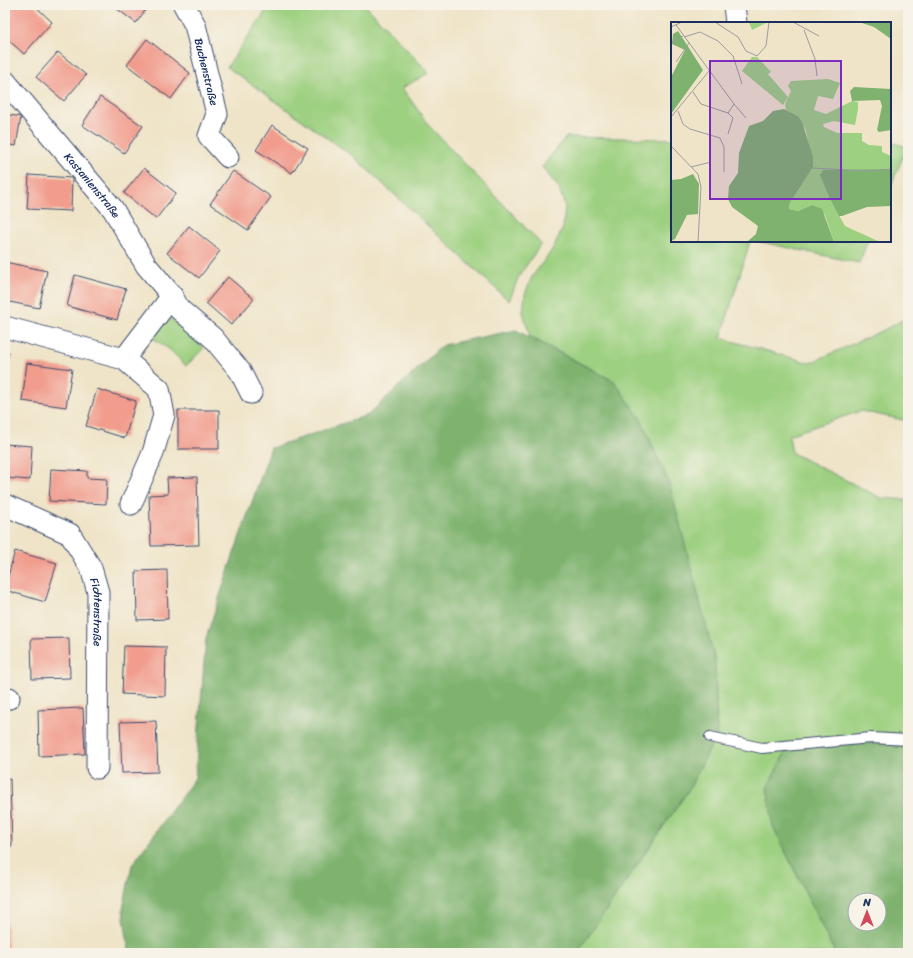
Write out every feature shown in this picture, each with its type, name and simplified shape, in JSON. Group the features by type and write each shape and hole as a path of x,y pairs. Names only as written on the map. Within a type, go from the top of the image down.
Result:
{"street":[{"name":"Buchenstraße","path":"184,5 195,25 217,114 209,136 228,157"},
{"path":"734,5 736,22"},
{"name":"Kastanienstraße","path":"5,81 112,209 146,265 172,296 178,308 213,338 240,371 251,393"},
{"path":"124,359 172,296"},
{"path":"5,327 124,359 159,389 164,414 153,453 130,504"},
{"name":"Fichtenstraße","path":"5,505 70,534 91,568 98,592 97,768"}],"lane":[{"path":"710,737 762,748 871,738 908,740"}],"green space":[{"path":"270,5 365,5 429,73 402,88 430,127 541,244 519,276 509,301 354,157 227,67"},
{"path":"566,137 671,139 671,242 750,242 721,338 810,363 884,330 908,317 908,421 861,411 789,435 792,453 881,498 908,500 908,745 773,826 835,953 577,953 689,789 717,734 614,381 530,337 523,312 525,294 532,277 552,250 563,228 565,207 559,188 542,167"},
{"path":"891,142 907,147 891,186"},
{"path":"762,242 868,242 859,263"},
{"path":"163,315 172,320 204,348 186,366 170,350 153,338"},
{"path":"516,330 614,381 641,419 670,486 715,660 717,734 689,789 577,953 129,953 123,909 132,865 195,778 206,638 271,448 368,415 443,345"},
{"path":"821,740 908,745 908,953 835,953 773,826 767,788 786,751"}],"building":[{"path":"8,5 34,5 52,22 24,54 5,37 5,9"},
{"path":"112,5 149,5 136,23"},
{"path":"147,39 190,73 171,99 127,65"},
{"path":"58,52 86,75 64,101 36,77"},
{"path":"100,97 143,126 124,153 82,125"},
{"path":"5,114 21,117 16,146 5,144"},
{"path":"272,125 308,148 292,173 256,150"},
{"path":"144,168 176,193 156,219 124,193"},
{"path":"233,171 271,197 248,230 210,204"},
{"path":"29,175 72,178 71,211 27,209"},
{"path":"189,226 220,251 199,278 167,253"},
{"path":"5,262 47,271 39,308 5,301"},
{"path":"75,275 126,289 117,320 67,306"},
{"path":"228,277 254,299 231,325 206,303"},
{"path":"5,351 9,352 6,365 5,365"},
{"path":"27,363 72,369 66,407 22,401"},
{"path":"97,389 136,401 125,438 86,426"},
{"path":"178,410 219,410 219,449 178,449"},
{"path":"5,444 32,446 30,480 5,478"},
{"path":"51,469 87,471 87,478 107,479 106,504 49,501"},
{"path":"197,477 199,545 151,546 149,495 168,494 167,478"},
{"path":"15,551 57,563 45,602 5,590"},
{"path":"167,570 168,619 137,620 136,571"},
{"path":"69,638 70,678 32,679 31,639"},
{"path":"124,646 166,647 165,696 122,694"},
{"path":"83,708 85,754 39,756 38,710"},
{"path":"156,721 158,772 122,773 120,722"},
{"path":"5,779 10,779 12,846 5,846"},
{"path":"6,914 8,953 5,953"}]}
